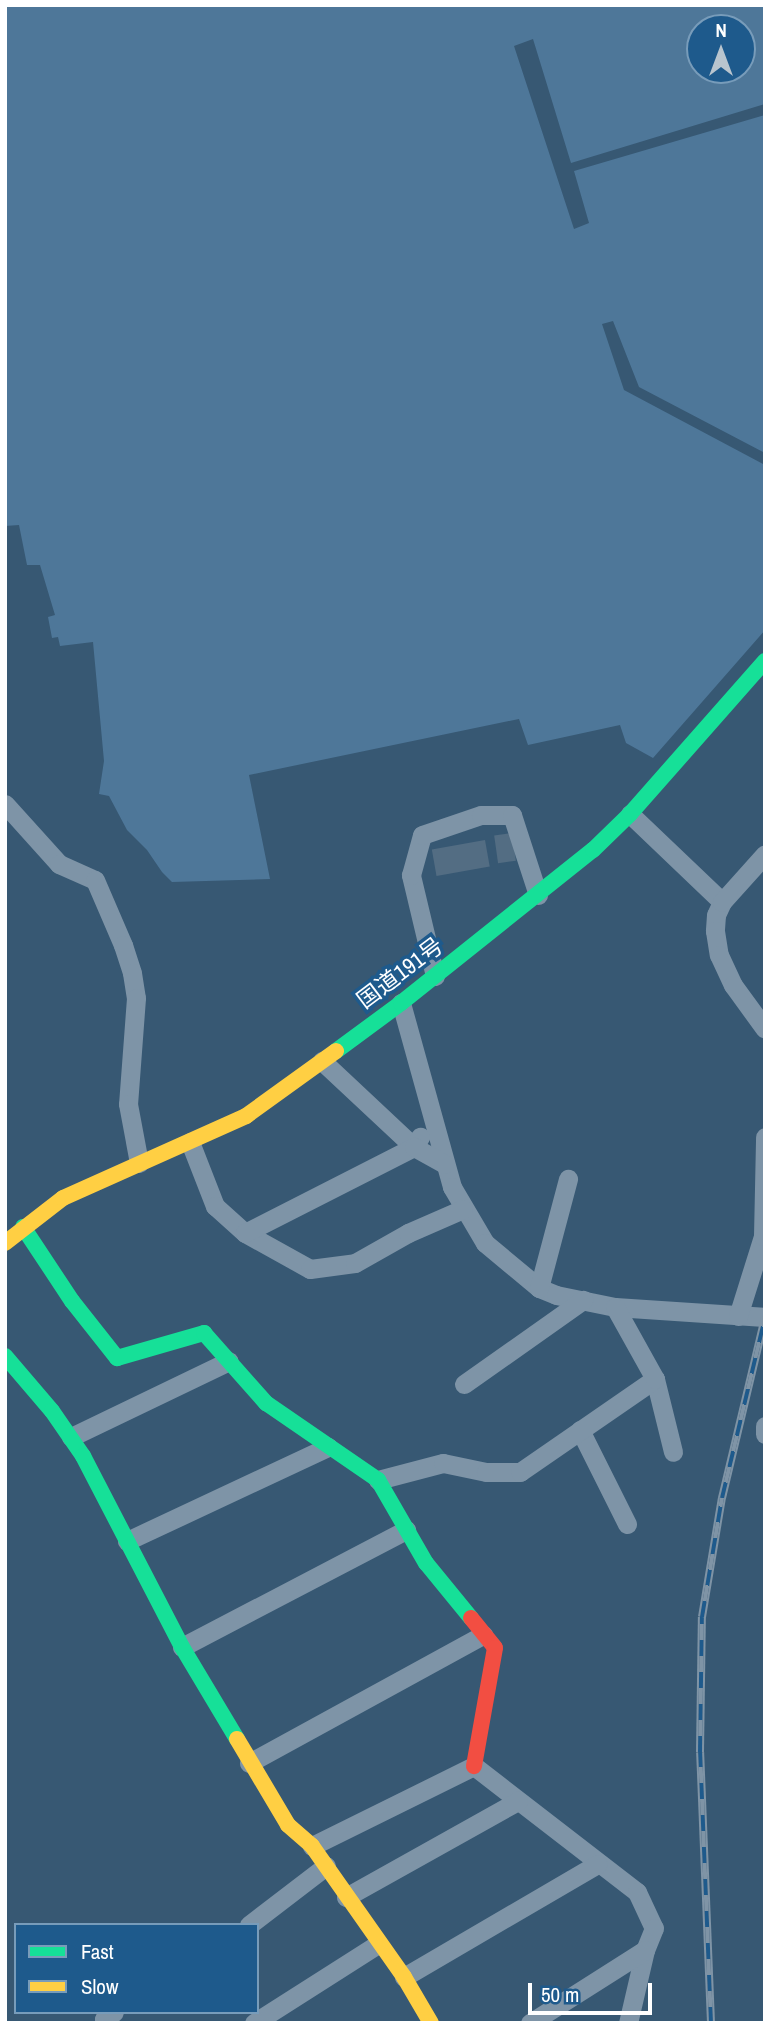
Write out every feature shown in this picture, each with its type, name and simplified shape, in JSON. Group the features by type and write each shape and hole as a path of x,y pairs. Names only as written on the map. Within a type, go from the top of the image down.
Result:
{"main road":[{"name":"国道191号","path":"5,1243 63,1198 246,1116 401,1003 593,850 630,814 765,661"},
{"path":"23,1227 72,1301 117,1358 204,1333 266,1403 378,1480 426,1563 495,1648 474,1766"},
{"path":"5,1356 71,1437 182,1647 288,1825 312,1846 377,1944 404,1976 429,2022"}],"street":[{"path":"5,804 59,864 95,880 123,945 136,998 128,1104 139,1163"},
{"path":"630,814 722,902"},
{"path":"435,976 411,875 422,835 481,816 512,816 538,895"},
{"path":"765,854 722,902 716,915 715,931 719,955 733,985 765,1029"},
{"path":"401,1003 444,1164 463,1209 485,1243 539,1288 583,1300 615,1307 765,1317"},
{"path":"322,1061 414,1147 444,1164"},
{"path":"245,1233 414,1147 430,1118"},
{"path":"738,1315 763,1236 765,1137"},
{"path":"190,1142 215,1206 245,1233 310,1269 355,1263 408,1233 463,1209"},
{"path":"539,1288 568,1179"},
{"path":"464,1384 583,1300"},
{"path":"615,1307 654,1378 673,1452"},
{"path":"71,1437 229,1362"},
{"path":"378,1480 443,1463 486,1472 520,1472 654,1378"},
{"path":"765,1426 765,1434"},
{"path":"580,1430 627,1524"},
{"path":"127,1541 328,1447"},
{"path":"182,1647 406,1530"},
{"path":"249,1763 483,1635"},
{"path":"312,1846 474,1766 597,1864 637,1892 654,1928 645,1950 628,2023"},
{"path":"346,1897 518,1801"},
{"path":"404,1976 597,1864"},
{"path":"252,1923 326,1866"},
{"path":"254,2023 377,1944"},
{"path":"530,2023 645,1950"}],"water":[{"path":"5,5 765,5 765,104 571,163 533,39 514,46 574,229 589,223 574,171 765,115 765,453 639,387 613,321 602,324 624,390 765,465 765,630 653,758 626,743 620,725 528,745 519,719 249,775 270,879 172,882 127,830 109,796 99,794 104,761 93,642 60,646 58,637 52,638 48,617 55,615 40,565 27,565 19,525 5,526"}],"building":[{"path":"512,833 516,861 498,863 494,836"},
{"path":"485,840 490,867 437,876 432,849"}],"railway":[{"path":"711,2023 700,1752 702,1617 722,1498 765,1317"}],"traffic: fast":[{"path":"336,1051 401,1003 593,850 630,814 765,661"},
{"path":"23,1227 72,1301 117,1358 204,1333 266,1403 378,1480 426,1563 471,1618"},
{"path":"5,1356 52,1411 83,1456 182,1647 237,1739"}],"traffic: slow":[{"path":"5,1243 63,1198 246,1116 336,1051"},
{"path":"237,1739 288,1825 312,1846 404,1977 431,2023"}],"traffic: jam":[{"path":"471,1618 495,1648 474,1766"}]}
